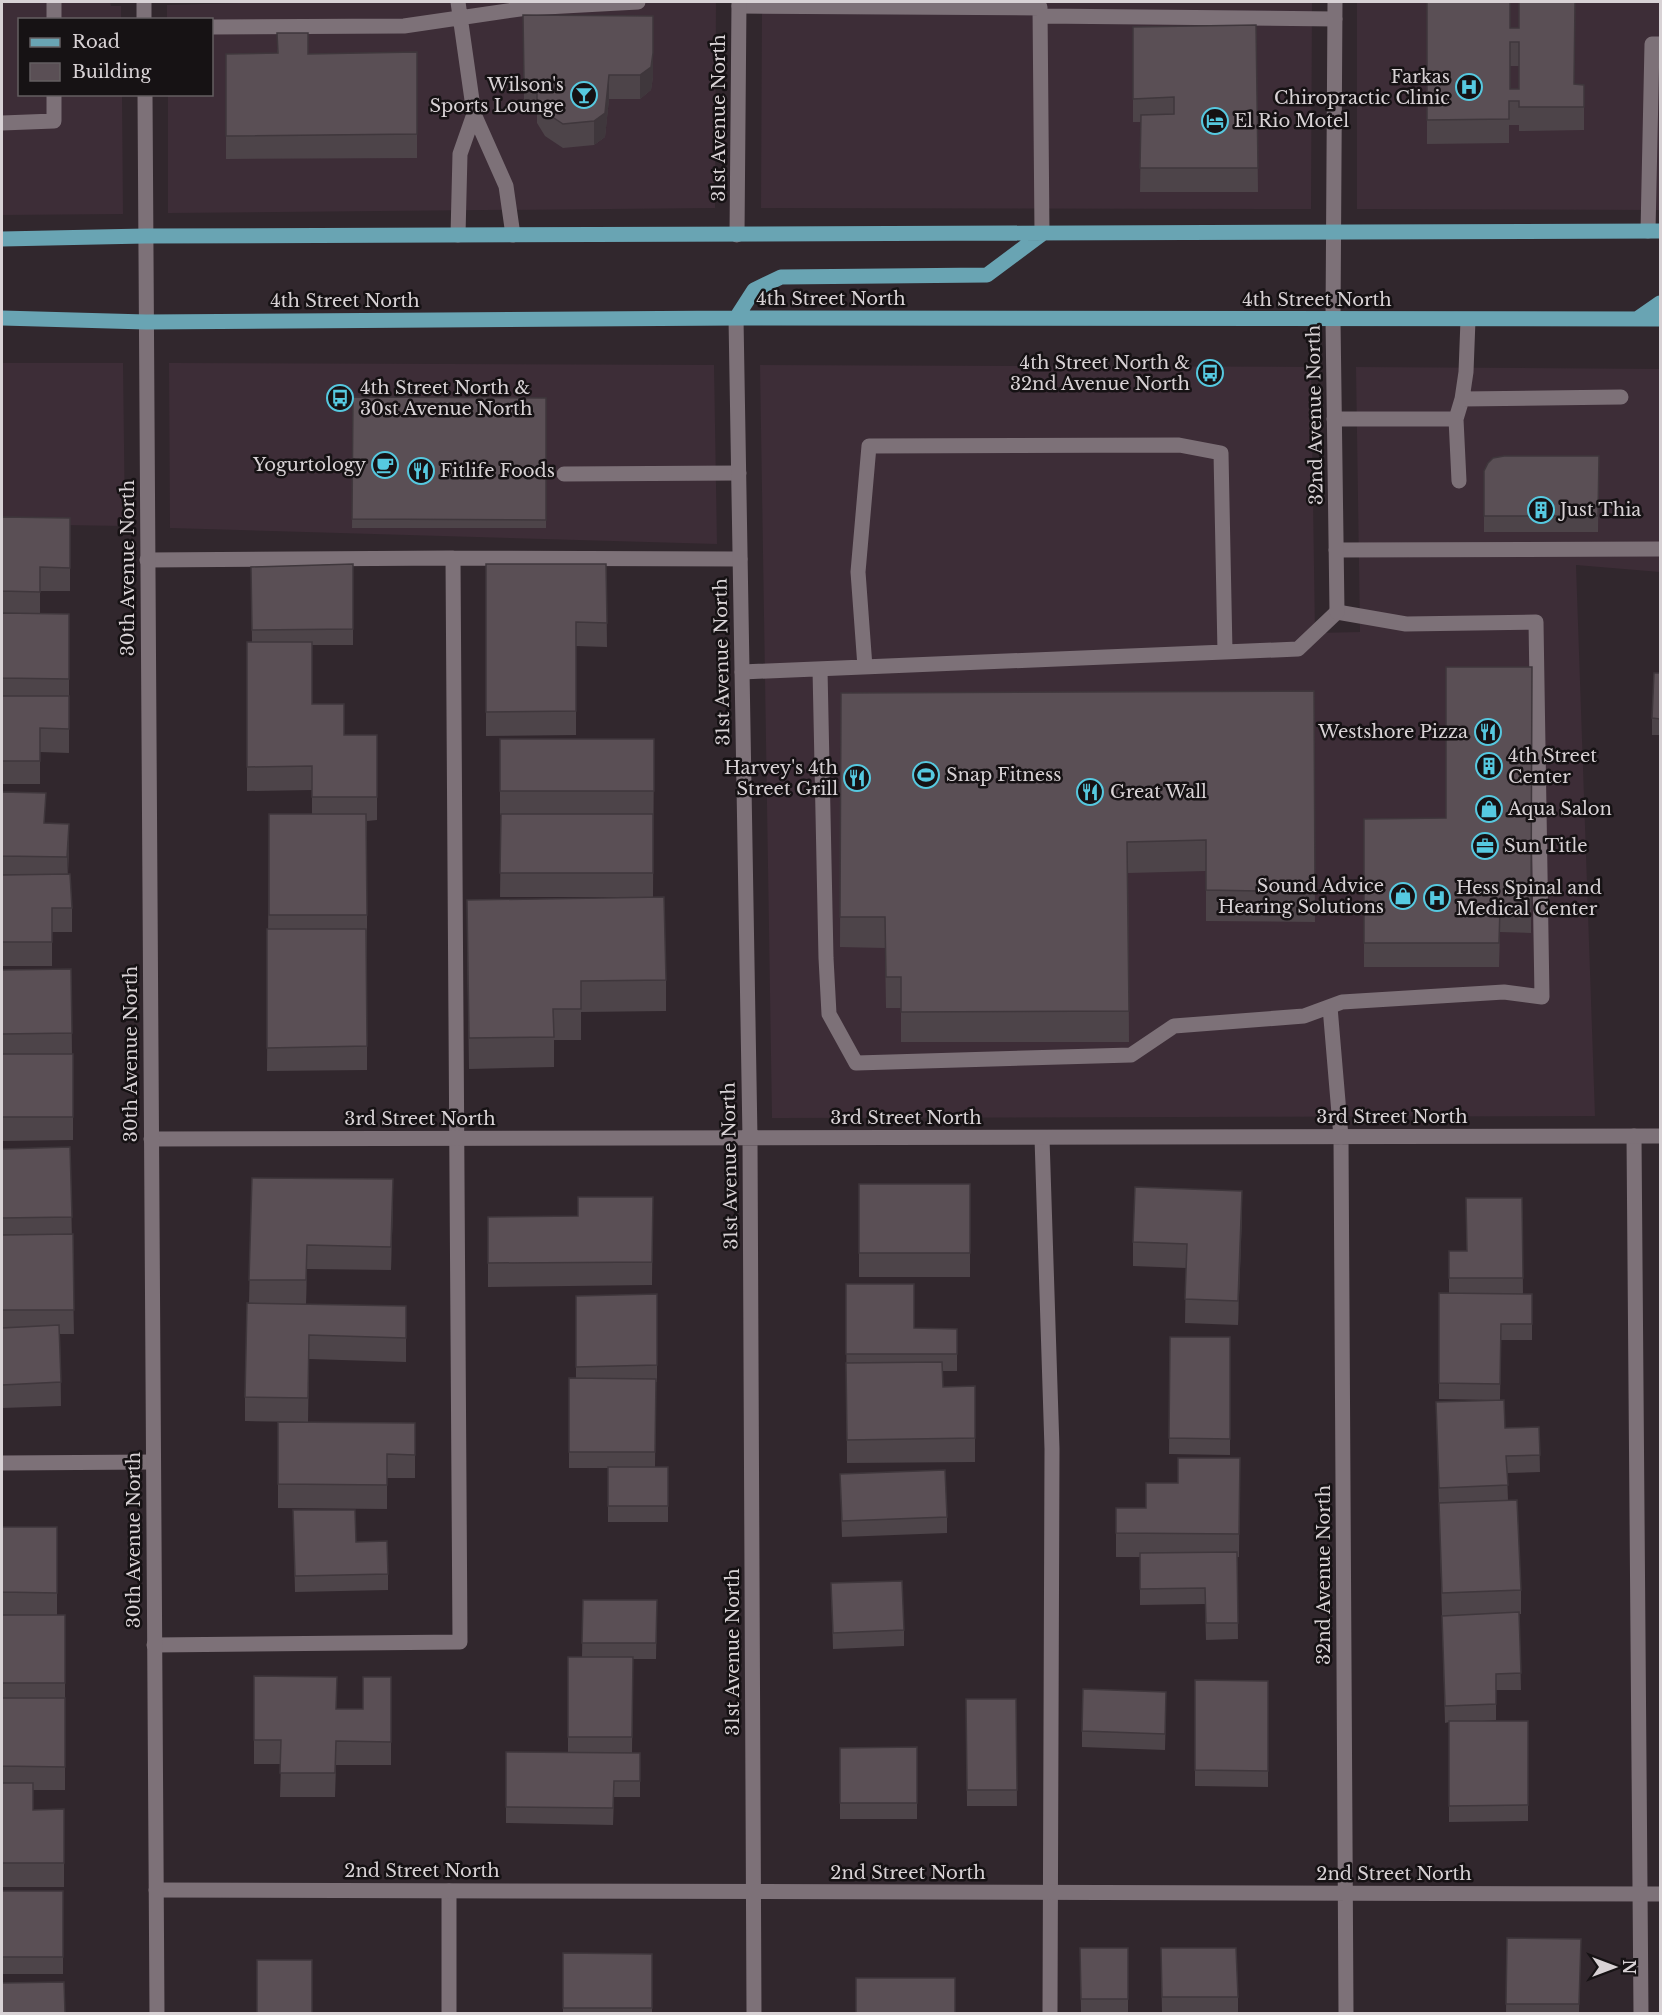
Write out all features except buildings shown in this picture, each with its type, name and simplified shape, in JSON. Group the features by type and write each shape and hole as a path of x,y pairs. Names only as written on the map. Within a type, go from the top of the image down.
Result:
{"main road":[{"path":"2,239 146,236 1654,231"},
{"path":"736,318 754,290 781,277 987,275 1042,234"},
{"path":"1637,319 1660,303"},
{"name":"4th Street North","path":"2,318 146,322 736,318 1660,319"}],"street":[{"path":"54,2 54,18"},
{"path":"144,2 144,18"},
{"path":"458,2 462,17 474,114 506,186 513,236"},
{"path":"213,27 404,26 527,8 638,2"},
{"name":"32nd Avenue North","path":"1335,2 1333,320 1337,612"},
{"path":"739,4 1040,8 1335,19"},
{"name":"31st Avenue North","path":"738,235 739,4"},
{"path":"1040,8 1042,234"},
{"path":"1654,231 1656,44"},
{"path":"2,123 54,121 54,96"},
{"name":"30th Avenue North","path":"145,96 158,2013"},
{"path":"458,236 460,154 474,114"},
{"name":"31st Avenue North","path":"736,318 750,1138 754,2013"},
{"path":"1459,481 1456,419 1466,372 1468,320"},
{"path":"1462,399 1621,397"},
{"path":"1334,419 1456,419"},
{"path":"865,667 858,572 868,446 1179,445 1221,453 1225,652"},
{"path":"564,474 739,473"},
{"path":"1336,550 1660,549"},
{"path":"154,1645 460,1642 453,558"},
{"path":"147,560 740,559"},
{"path":"742,672 1298,649 1337,612 1406,624 1536,622 1542,997 1504,992 1342,1002 1304,1016 1174,1026 1131,1055 856,1063 829,1014 820,669"},
{"name":"32nd Avenue North","path":"1329,1007 1341,1137 1346,2013"},
{"path":"1634,1136 1641,2013"},
{"name":"3rd Street North","path":"151,1139 1660,1136"},
{"path":"1042,1138 1052,1449 1050,2013"},
{"path":"2,1463 153,1462"},
{"name":"2nd Street North","path":"156,1890 1660,1894"},
{"path":"449,1891 450,2013"}],"shaded area":[{"path":"2,2 110,2 111,6 121,6 121,18 18,18 18,96 122,96 123,214 2,215"},
{"path":"279,2 716,2 715,208 168,213 168,96 213,96 213,18 167,18 167,5"},
{"path":"762,2 1312,2 1311,209 761,208"},
{"path":"1357,2 1660,2 1660,210 1357,209"},
{"path":"2,363 123,363 125,526 2,524"},
{"path":"169,363 714,365 717,544 170,528"},
{"path":"760,365 1311,367 1315,633 1360,632 1356,367 1660,369 1660,572 1576,565 1595,1116 772,1118"}],"place":[{"name":"Farkas Chiropractic Clinic","path":"1469,87"},
{"name":"Wilson's Sports Lounge","path":"584,95"},
{"name":"El Rio Motel","path":"1215,121"},
{"name":"4th Street North & 32nd Avenue North","path":"1210,373"},
{"name":"4th Street North & 30st Avenue North","path":"340,398"},
{"name":"Yogurtology","path":"385,465"},
{"name":"Fitlife Foods","path":"421,471"},
{"name":"Just Thia","path":"1541,510"},
{"name":"Westshore Pizza","path":"1488,732"},
{"name":"4th Street Center","path":"1489,766"},
{"name":"Snap Fitness","path":"926,775"},
{"name":"Harvey's 4th Street Grill","path":"857,778"},
{"name":"Great Wall","path":"1090,792"},
{"name":"Aqua Salon","path":"1489,809"},
{"name":"Sun Title","path":"1485,846"},
{"name":"Sound Advice Hearing Solutions","path":"1403,896"},
{"name":"Hess Spinal and Medical Center","path":"1437,898"}]}
